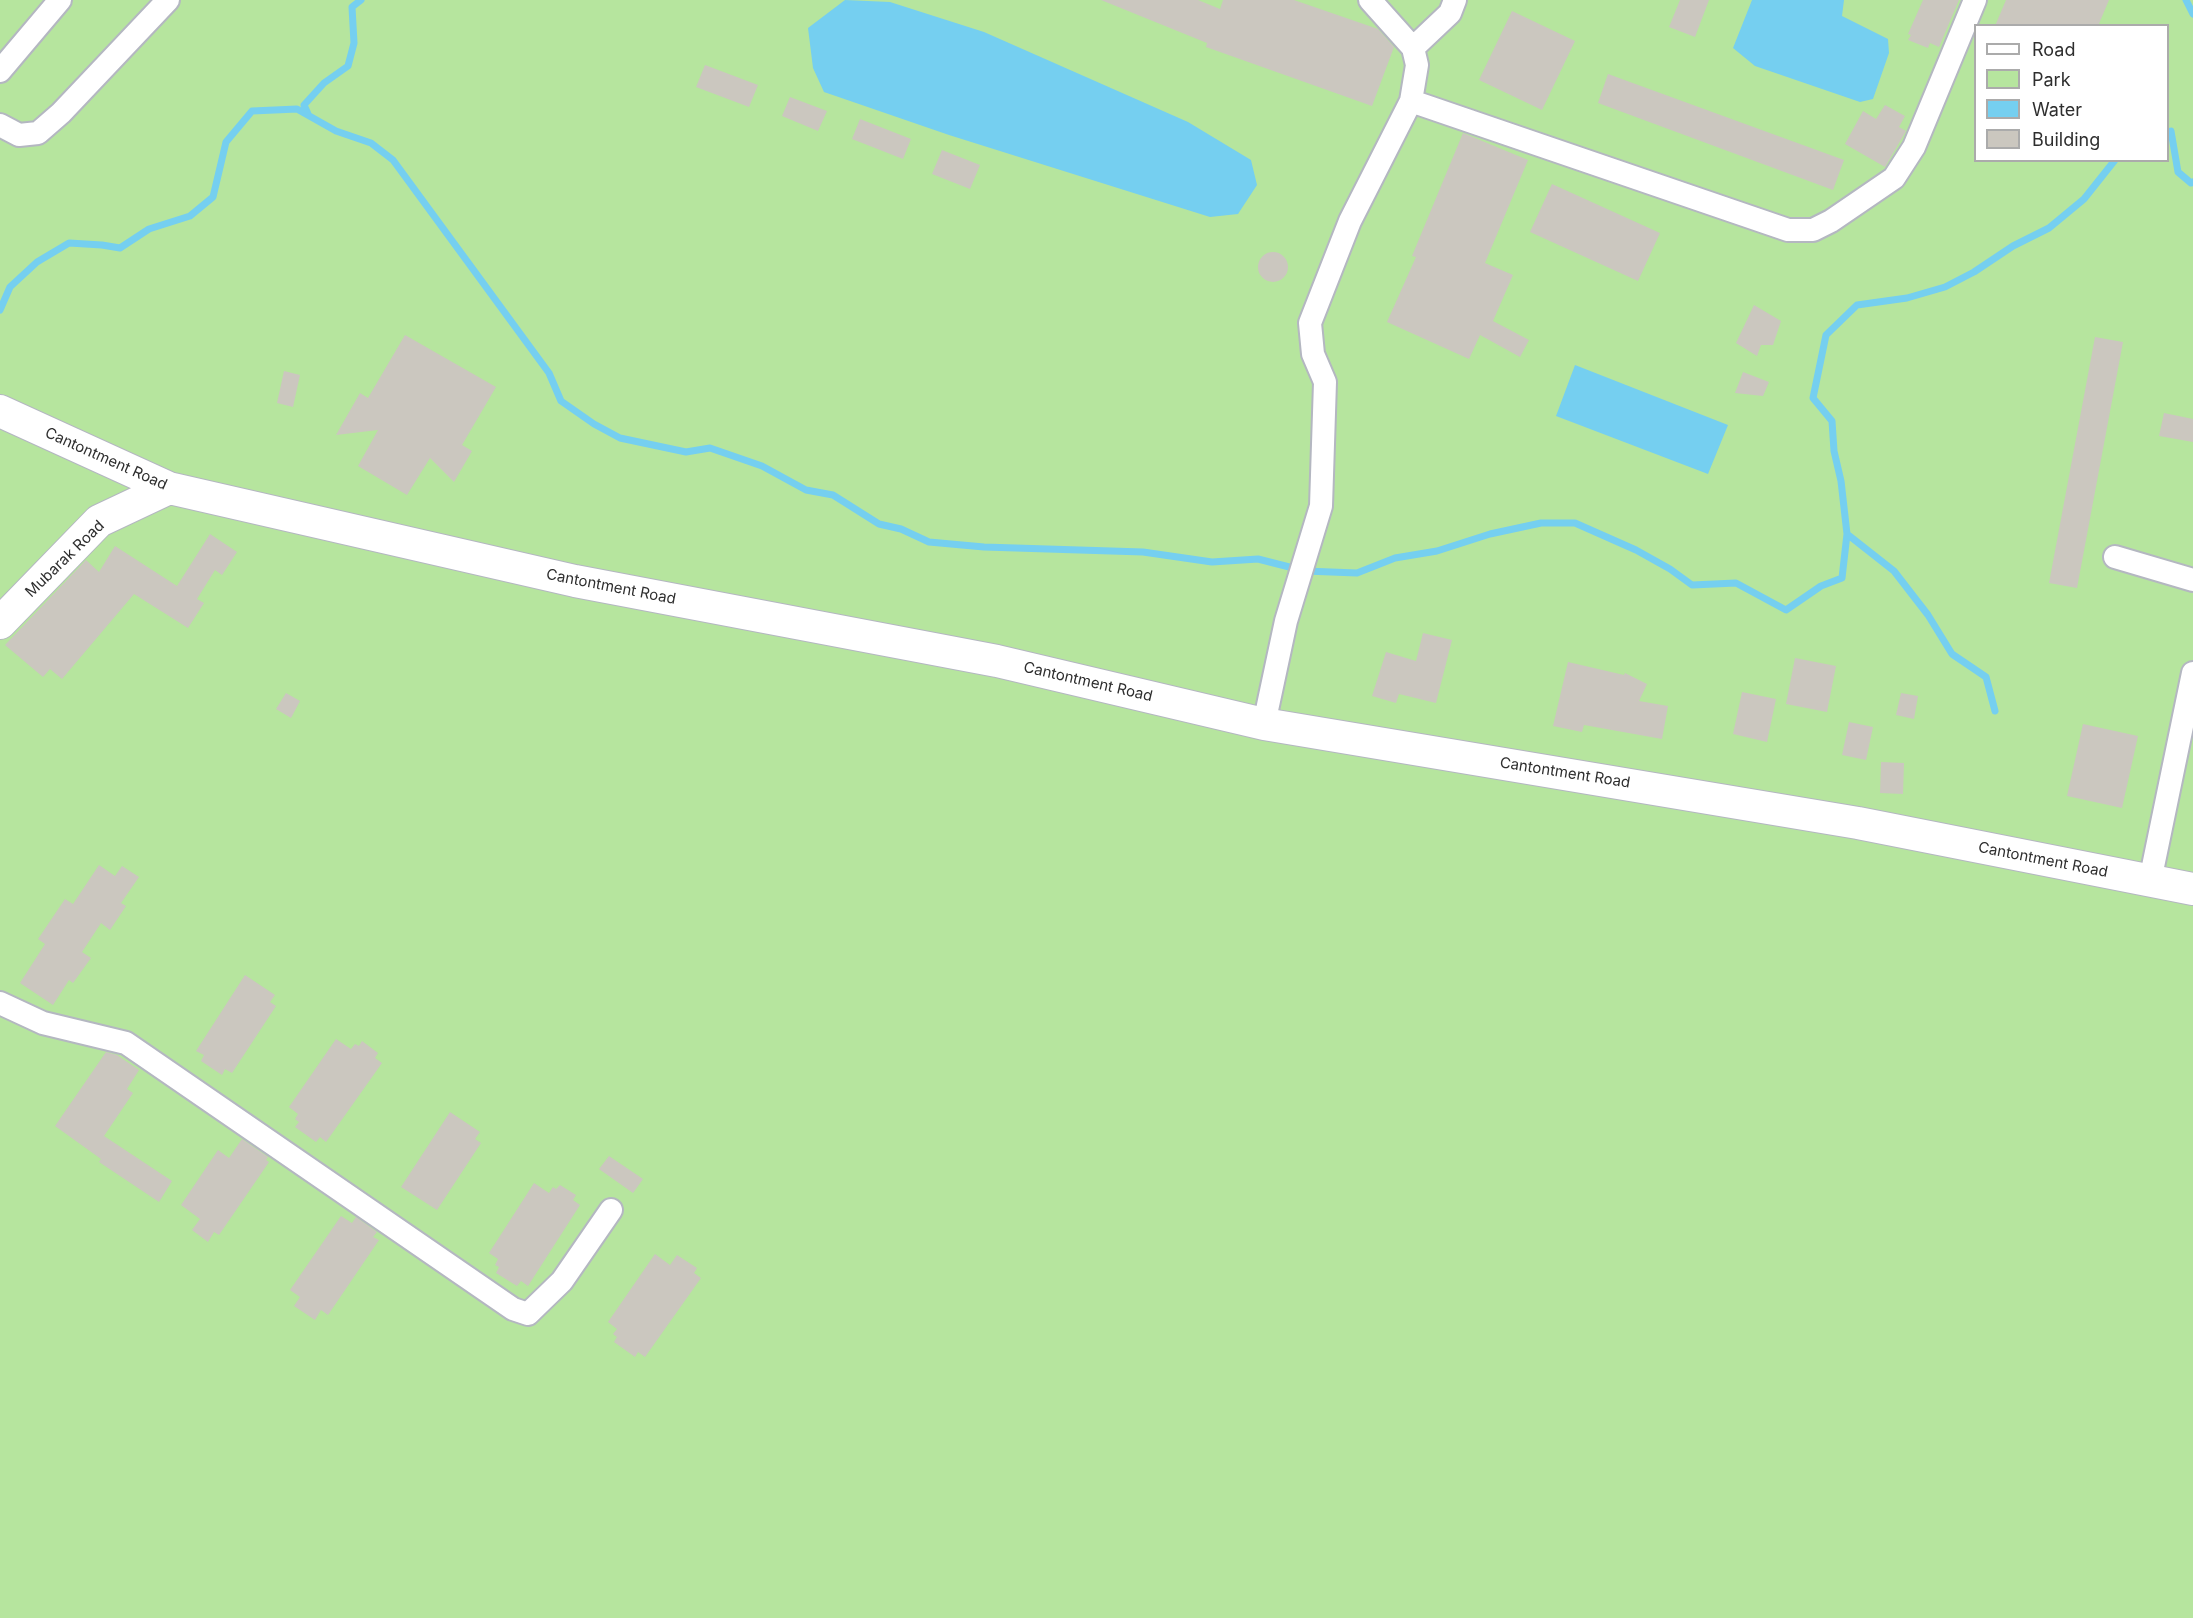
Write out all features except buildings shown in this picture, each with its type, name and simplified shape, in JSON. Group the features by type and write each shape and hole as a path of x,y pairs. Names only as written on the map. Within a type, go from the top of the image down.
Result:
{"street":[{"path":"0,71 60,0"},
{"path":"0,125 19,135 38,134 61,113 168,0"},
{"path":"1264,724 1286,621 1321,506 1326,382 1313,354 1310,323 1350,221 1411,101 1417,65 1413,48 1370,0"},
{"path":"1413,48 1450,13 1455,0"},
{"path":"1411,101 1788,230 1813,230 1831,221 1894,178 1914,147 1975,0"},
{"name":"Cantontment Road","path":"0,411 169,488 575,581 997,661 1264,724 1858,822 2193,889"},
{"name":"Mubarak Road","path":"0,623 99,521 169,488"},
{"path":"2115,557 2193,580"},
{"path":"2150,881 2193,673"},
{"path":"0,1004 43,1023 126,1043 513,1309 528,1314 562,1281 611,1210"}],"green space":[{"path":"0,0 2193,0 2193,1618 0,1618"}],"water":[{"path":"845,0 890,2 984,32 1188,122 1251,160 1257,185 1238,214 1210,217 949,135 824,92 813,68 808,28"},
{"path":"1752,0 1844,0 1842,16 1888,39 1889,53 1873,99 1860,102 1755,66 1733,48"},
{"path":"1575,365 1728,425 1708,474 1556,416"}],"waterway":[{"path":"308,114 304,105 324,83 348,66 354,43 352,7 361,0"},
{"path":"2186,0 2193,14"},
{"path":"0,310 10,287 37,262 69,243 120,248 149,229 190,216 213,197 226,142 252,111 297,109 336,131 371,143 393,160 549,373 561,401 594,424 620,438 686,452 710,448 762,466 806,490 833,495 879,524 901,529 929,542 984,547 1143,552 1212,562 1258,559 1305,571 1357,573 1395,558 1437,551 1490,534 1541,523 1575,523 1636,550 1670,569 1692,585 1736,583 1786,610 1821,586 1842,578 1847,534"},
{"path":"2169,132 2171,131 2178,172 2191,183 2193,182"},
{"path":"1995,711 1986,677 1952,654 1928,615 1894,571 1847,534 1841,481 1834,451 1832,421 1813,398 1826,335 1857,305 1907,298 1945,287 1974,272 2013,246 2049,228 2084,199 2113,162"}]}
